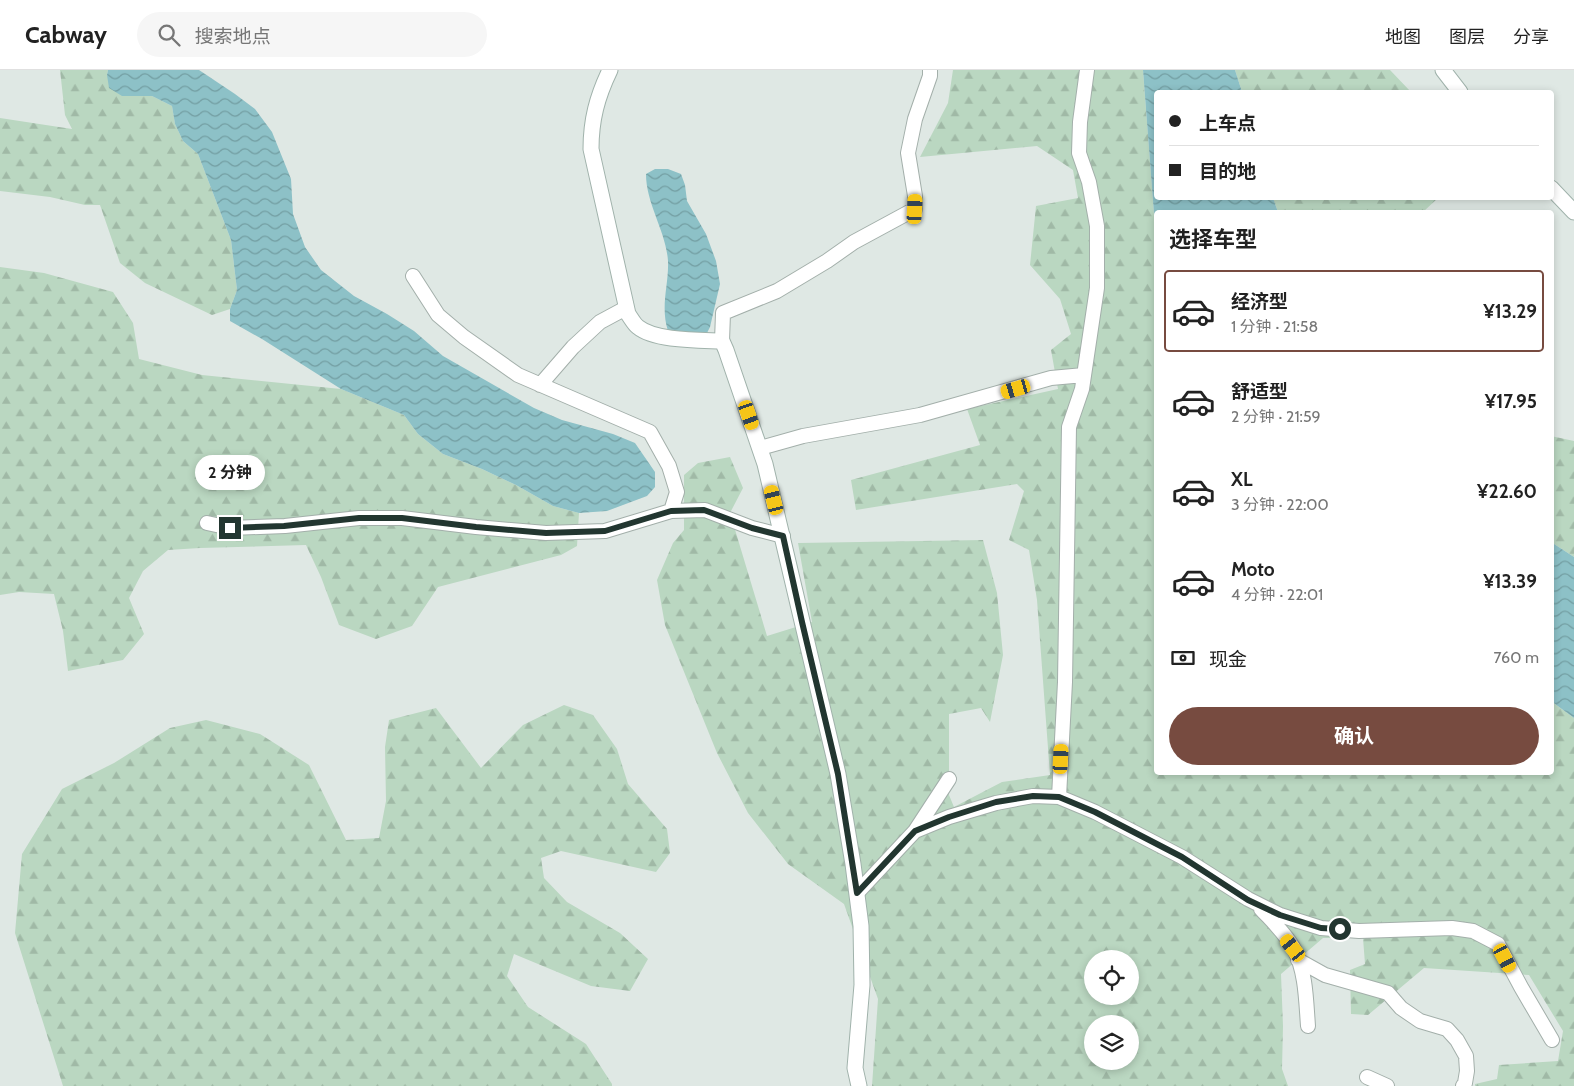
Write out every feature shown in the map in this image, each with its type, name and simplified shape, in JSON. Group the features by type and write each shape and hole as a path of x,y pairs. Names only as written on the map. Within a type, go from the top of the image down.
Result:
{"street":[{"path":"610,70 594,113 591,130 591,149 628,314 638,327 658,336 685,340 722,341"},
{"path":"859,1086 855,1068 862,985 861,926 838,774 766,464 722,341 723,313 777,291 827,261 854,242 915,209 916,196 908,153 916,119 930,76 930,70"},
{"path":"1059,797 1065,682 1069,426 1082,389 1097,288 1097,226 1089,182 1079,153 1080,122 1087,70"},
{"path":"1443,70 1458,90"},
{"path":"1554,191 1574,212"},
{"path":"413,276 438,316 518,376 650,432 669,466 677,492 671,511"},
{"path":"540,385 580,340 600,322 626,308"},
{"path":"760,448 803,436 920,415 1051,378 1084,376"},
{"path":"206,523 230,528 284,526 359,518 402,518 546,533 605,531 671,511 704,510 752,528 783,536"},
{"path":"857,893 915,831 949,779"},
{"path":"915,831 949,817 996,802 1033,796 1059,797 1095,812 1182,857 1255,903 1280,915 1321,928 1359,930 1452,928 1473,930 1498,944 1552,1040"},
{"path":"1255,903 1276,925 1293,948 1301,968 1306,993 1308,1026"},
{"path":"1298,960 1325,975 1388,993 1401,1008 1420,1021 1447,1029 1457,1040 1466,1056 1468,1071 1463,1086"},
{"path":"1367,1077 1387,1086"}],"green space":[{"path":"60,70 108,70 107,75 122,95 152,96 172,106 175,124 183,141 198,154 231,240 237,290 230,309 212,315 145,283 120,263 100,205 85,205 50,197 0,191 0,118 72,129 65,115"},
{"path":"953,70 1143,70 1154,214 1154,775 1554,775 1554,703 1574,718 1574,1086 1475,1086 1475,1084 1497,1079 1499,1065 1558,1061 1563,1031 1529,975 1424,968 1368,1015 1351,1014 1350,970 1365,964 1363,938 1323,938 1281,974 1282,1069 1288,1086 872,1086 878,999 844,904 788,864 748,813 717,753 665,625 657,580 673,543 684,530 684,475 698,463 730,457 743,488 730,513 767,636 812,622 798,543 983,540 997,593 1003,655 990,722 981,708 949,714 949,795 954,807 1002,782 1050,775 1037,600 1029,550 1009,540 1024,491 1017,484 856,510 851,480 980,445 967,409 1058,389 1051,350 1071,334 1060,299 1030,265 1036,206 1078,198 1073,170 1037,146 920,157 948,103"},
{"path":"1235,70 1390,70 1409,90 1241,90"},
{"path":"1274,200 1436,200 1425,210 1277,210"},
{"path":"0,267 44,273 113,292 133,323 139,359 202,375 341,389 404,415 418,434 443,454 516,485 553,506 579,513 577,546 561,555 438,587 412,626 376,639 339,625 321,577 306,545 168,550 143,571 129,598 144,634 123,660 68,671 63,631 54,594 19,592 0,595"},
{"path":"1554,437 1574,441 1574,557 1554,544"},
{"path":"564,705 593,715 617,749 628,784 667,829 670,853 656,872 561,851 541,858 544,878 567,902 620,933 648,959 630,991 591,986 514,954 507,976 528,1007 586,1044 612,1086 63,1086 15,933 22,854 62,789 114,763 170,728 206,720 260,734 309,765 346,840 379,838 386,801 385,747 389,720 436,708 481,768 523,725"}],"water":[{"path":"108,70 199,70 255,109 272,132 291,179 293,214 305,247 321,270 354,296 414,331 443,356 534,408 562,420 613,434 635,443 655,472 655,487 647,496 607,511 579,513 553,506 516,485 443,454 418,434 404,415 341,389 230,321 230,309 237,290 231,240 198,154 183,141 175,124 172,106 152,96 122,96 109,88"},
{"path":"1143,70 1235,70 1241,90 1154,90 1154,200 1274,200 1277,210 1154,210 1154,214"},
{"path":"655,169 668,169 681,174 685,185 687,201 706,234 716,261 720,284 710,327 706,335 668,331 665,296 668,261 664,239 649,196 646,174"},
{"path":"1554,544 1574,557 1574,718 1554,703"}],"route":[{"path":"230,528 284,526 359,518 402,518 546,533 605,531 671,511 704,510 752,528 783,536 838,774 857,893 915,831 949,817 996,802 1033,796 1059,797 1095,812 1182,857 1248,900 1280,915 1321,928 1340,929"}]}
